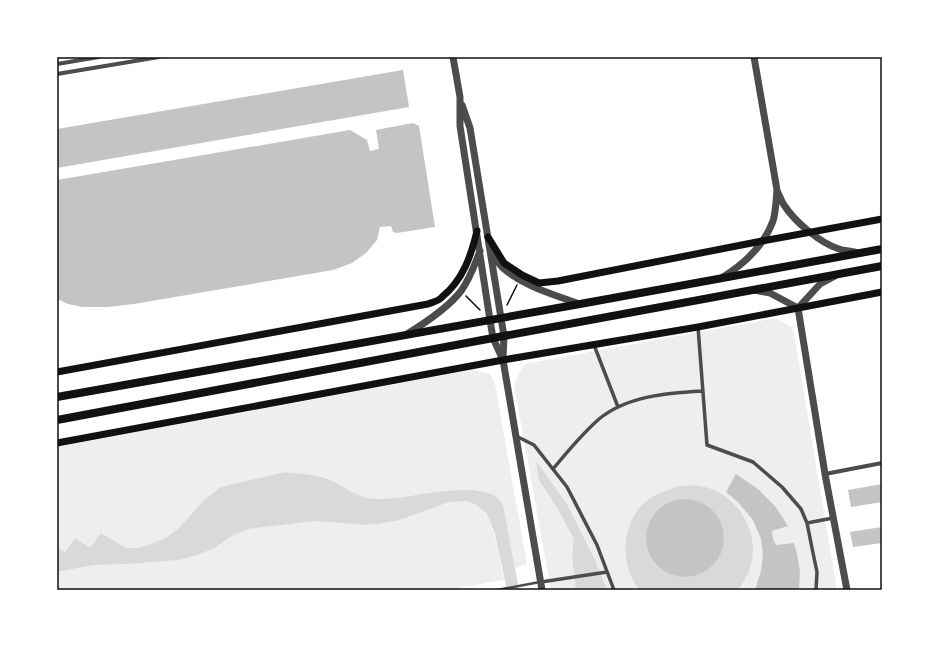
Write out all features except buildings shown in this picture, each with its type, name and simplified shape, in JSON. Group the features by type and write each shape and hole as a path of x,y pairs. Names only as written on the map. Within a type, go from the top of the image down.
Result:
{"main road":[{"path":"488,238 504,263 522,275 539,283 558,281 882,219"},
{"path":"57,372 428,304 442,298 466,267 477,231"},
{"path":"57,397 882,249"},
{"path":"57,420 882,266"},
{"path":"57,443 503,360 594,345 882,292"}],"street":[{"path":"57,64 99,57"},
{"path":"57,74 159,57"},
{"path":"453,57 460,97 470,128 504,336 503,360 542,590"},
{"path":"721,278 737,268 751,256 773,222 776,205 777,190 754,57"},
{"path":"460,97 460,126 490,320 494,338 503,360"},
{"path":"777,190 784,205 793,216 825,243 840,249 860,253"},
{"path":"406,334 424,324 461,291 473,270 480,251"},
{"path":"490,253 502,267 519,280 533,287 580,304"},
{"path":"798,308 820,284 837,274"},
{"path":"753,290 770,294 798,308"},
{"path":"798,308 825,474 847,590"},
{"path":"698,326 707,444 753,462 782,487 801,509 808,523 817,572 816,590"},
{"path":"594,345 618,407"},
{"path":"553,469 579,439 600,418 618,407 669,393 702,391"},
{"path":"516,436 534,445 567,487 597,545 614,590"},
{"path":"825,474 882,463"},
{"path":"808,523 834,518"},
{"path":"541,582 607,572"}],"lane":[{"path":"497,590 541,582"}],"path":[{"path":"507,305 519,280"},
{"path":"461,291 480,310"}],"shaded area":[{"path":"776,318 793,328 837,590 551,590 514,385 524,364"},
{"path":"473,370 490,374 495,384 527,564 515,568 503,504 495,497 478,490 380,500 364,498 285,472 221,488 204,500 180,527 167,537 154,543 137,548 126,548 101,533 90,548 64,552 57,548 57,447"},
{"path":"536,461 567,504 595,560 607,590 576,590 572,557 574,539 556,506 539,480"},
{"path":"285,472 325,478 360,496 373,499 457,490 486,492 497,497 503,504 519,590 507,590 495,534 491,524 486,513 477,505 467,501 449,502 400,520 379,524 364,525 316,521 248,529 230,537 216,547 200,554 179,560 94,565 57,572 57,548 65,552 75,538 90,548 101,533 126,548 137,548 154,543 167,537 180,527 204,500 221,487"},
{"path":"679,486 700,486 714,490 726,497 736,506 744,518 750,530 753,544 752,558 749,571 738,590 640,590 633,581 626,560 626,548 627,537 634,515 649,499"},
{"path":"467,501 476,504 482,509 492,527 504,580 446,590 57,590 57,572 94,565 179,560 216,547 230,537 248,529 316,521 364,525 379,524 400,520 449,502"}]}
